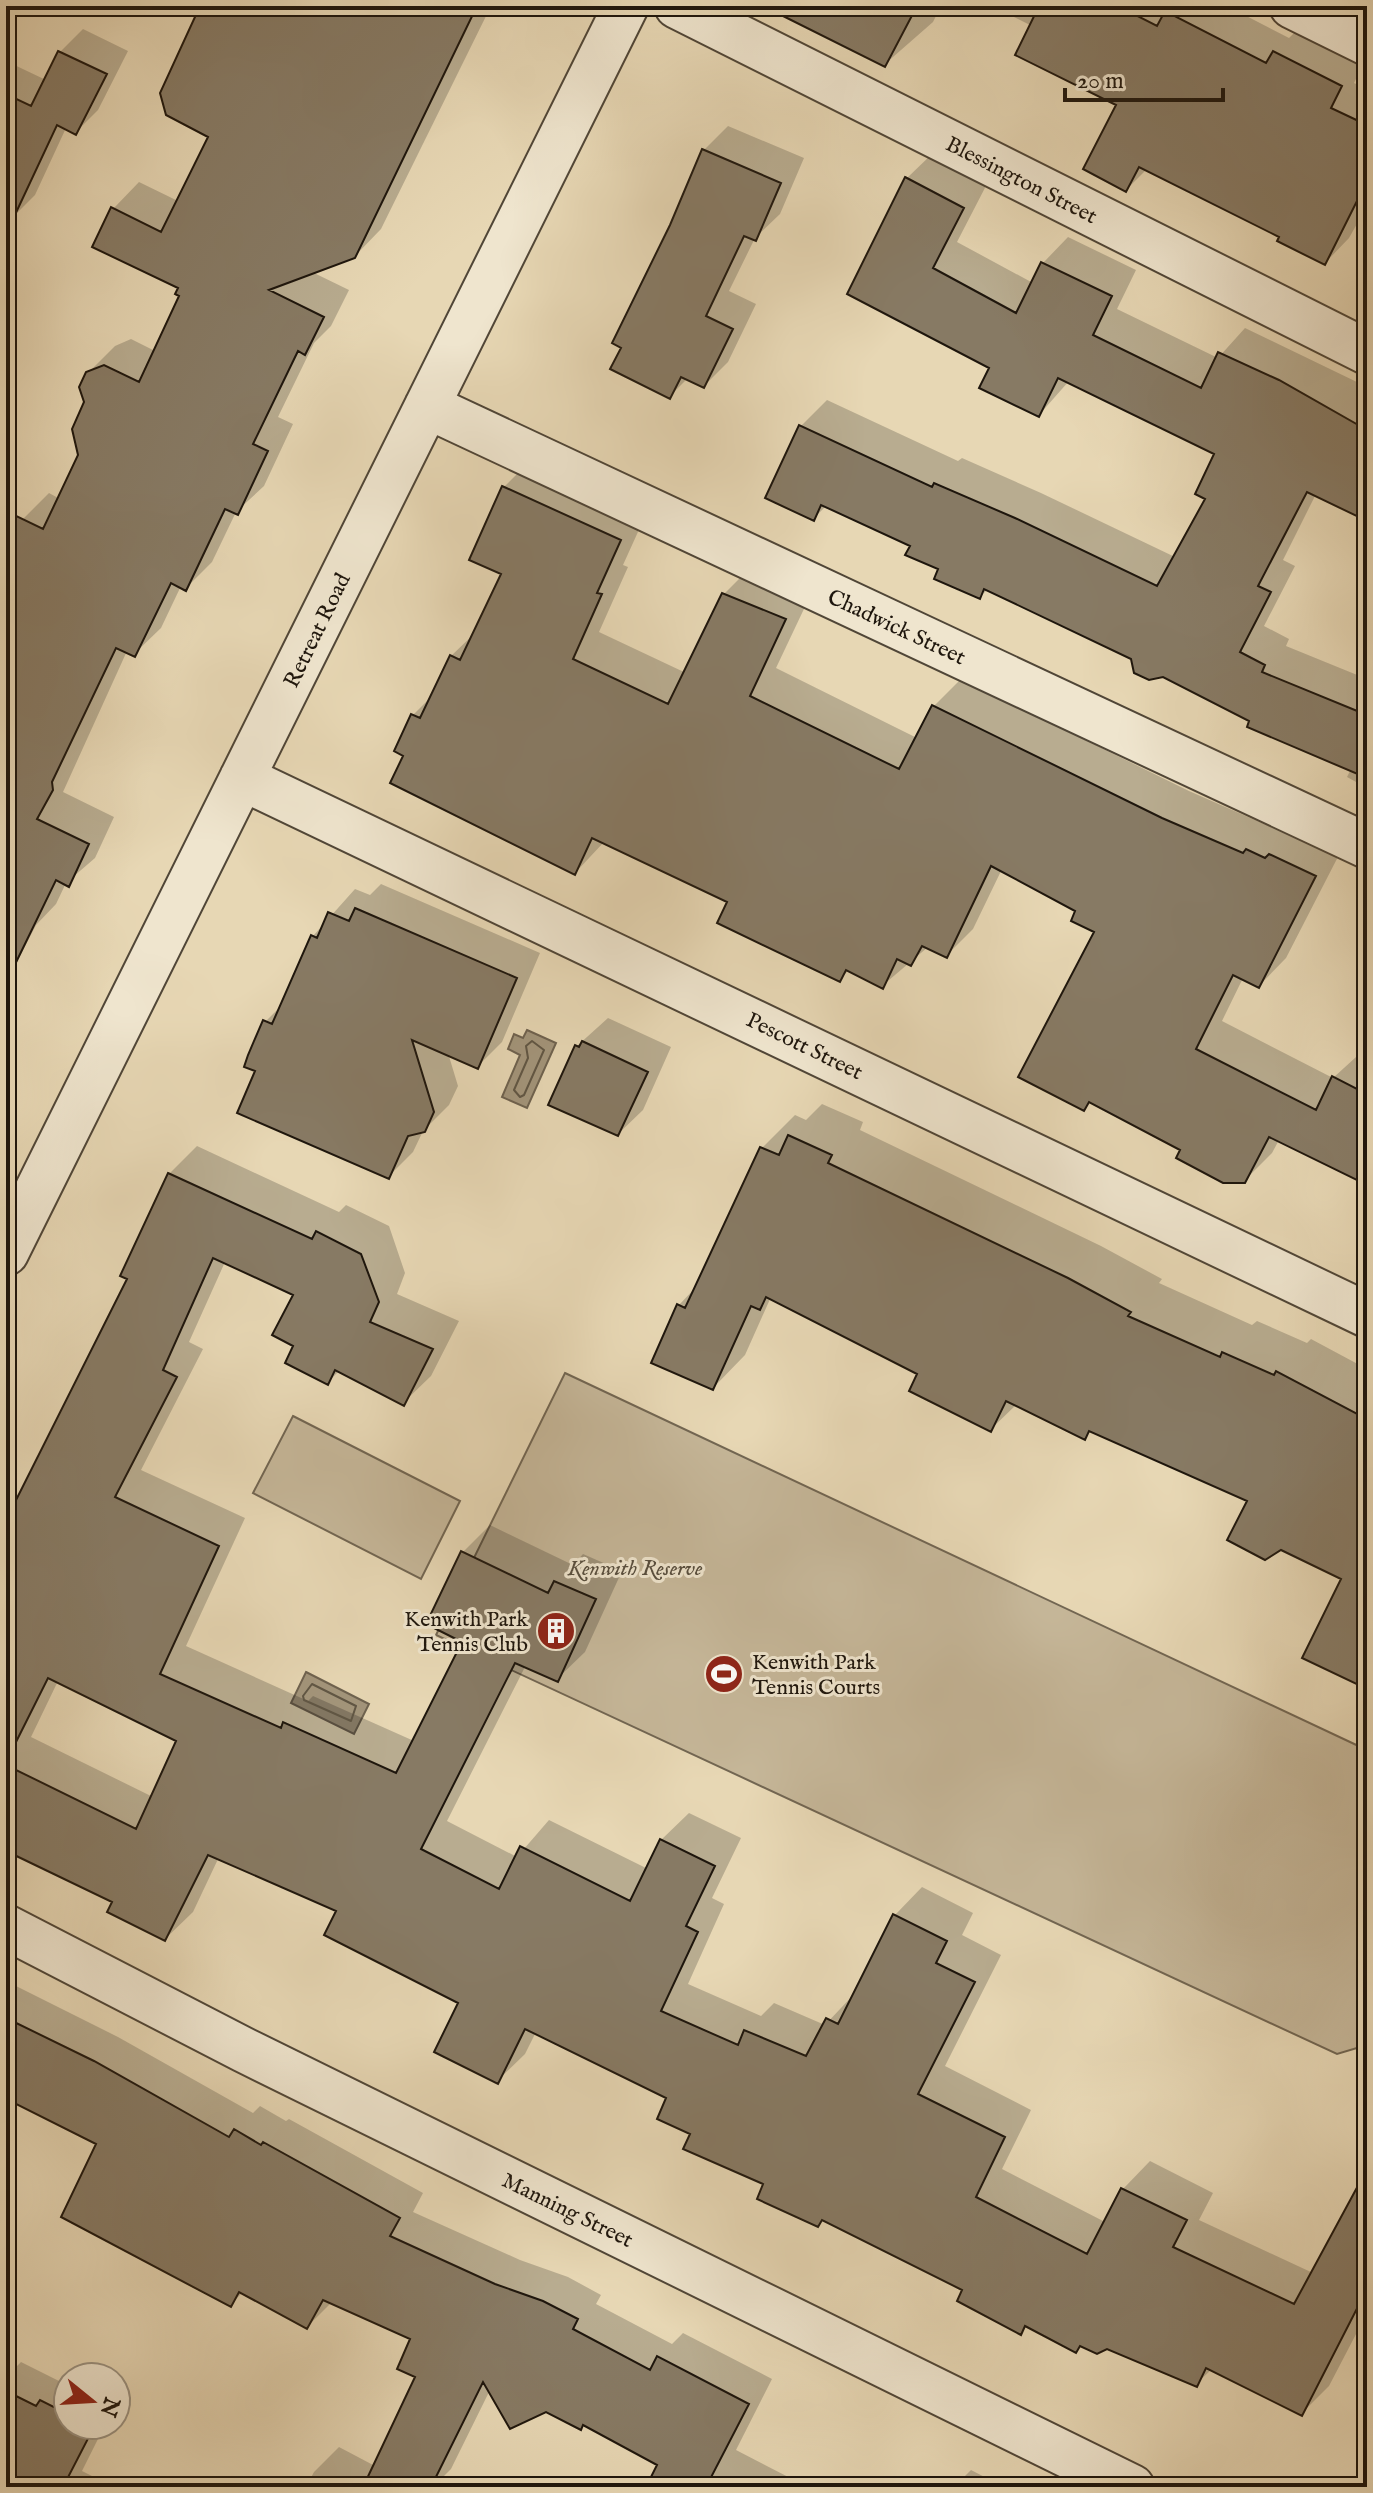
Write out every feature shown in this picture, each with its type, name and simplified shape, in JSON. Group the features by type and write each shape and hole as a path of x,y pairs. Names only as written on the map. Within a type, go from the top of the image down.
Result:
{"street":[{"name":"Retreat Road","path":"6,1253 626,6"},
{"name":"Blessington Street","path":"677,6 1367,352"},
{"path":"1292,6 1367,43"},
{"name":"Chadwick Street","path":"427,406 1367,846"},
{"name":"Pescott Street","path":"242,778 1367,1315"},
{"name":"Manning Street","path":"6,1927 244,2050 1132,2487"}],"green space":[{"name":"Kenwith Reserve","path":"565,1373 1367,1750 1367,2045 1337,2054 436,1635"},
{"path":"293,1416 460,1501 421,1579 253,1493"}],"water":[{"path":"527,1030 556,1043 527,1108 502,1097 520,1055 508,1049 514,1034 523,1038"},
{"path":"306,1672 369,1704 354,1734 291,1703"}],"building":[{"path":"200,6 477,6 355,258 269,290 324,317 305,355 298,351 253,444 268,451 238,515 225,509 186,591 171,583 135,657 116,648 52,782 53,790 37,819 89,844 69,887 56,880 6,983 6,511 43,529 78,455 72,429 84,402 79,387 86,372 104,365 139,382 179,296 175,294 178,288 92,247 111,207 161,232 208,137 166,115 160,93"},
{"path":"763,6 917,6 885,67"},
{"path":"1039,6 1118,6 1157,26 1165,11 1266,63 1273,51 1342,86 1331,108 1367,125 1367,181 1325,265 1277,241 1279,237 1139,167 1126,192 1083,169 1116,105 1015,55"},
{"path":"58,51 107,74 76,135 57,125 6,234 6,94 31,106"},
{"path":"702,149 781,183 756,241 744,236 706,316 733,329 704,388 681,377 670,399 610,369 621,348 612,343 670,225"},
{"path":"905,177 964,208 933,268 1016,313 1041,262 1112,296 1093,335 1201,388 1218,352 1279,380 1367,430 1367,521 1307,492 1258,586 1271,592 1240,652 1265,665 1262,672 1367,715 1367,778 1247,727 1249,721 1163,677 1149,680 1134,673 1131,659 984,589 980,599 934,579 938,569 905,555 910,546 821,505 814,521 765,498 799,425 932,487 934,483 1015,518 1157,586 1205,499 1195,494 1214,454 1058,378 1039,417 979,388 989,368 847,294"},
{"path":"502,486 621,540 597,593 602,594 573,659 668,704 722,593 786,619 750,696 899,769 932,705 1162,818 1243,853 1246,849 1265,858 1269,854 1316,876 1259,988 1233,975 1196,1049 1316,1110 1332,1076 1367,1094 1367,1185 1269,1137 1245,1183 1223,1183 1176,1158 1180,1150 1089,1102 1084,1111 1018,1077 1094,932 1071,921 1075,911 991,866 947,958 922,946 911,966 897,959 883,989 846,970 840,982 717,923 727,902 592,838 575,875 390,783 403,756 394,751 411,714 420,718 450,655 460,660 501,574 469,560"},
{"path":"355,908 517,978 478,1069 412,1040 434,1112 425,1132 408,1136 389,1179 237,1113 255,1071 244,1067 248,1055 263,1020 272,1024 311,935 317,938 328,912 349,921"},
{"path":"582,1041 648,1072 618,1136 548,1105 575,1045 579,1047"},
{"path":"788,1135 832,1155 828,1163 1068,1278 1131,1312 1128,1316 1220,1357 1222,1352 1274,1375 1276,1371 1367,1419 1367,1689 1302,1658 1341,1579 1281,1550 1265,1560 1227,1540 1247,1501 1089,1431 1085,1440 1006,1401 991,1432 909,1391 917,1374 766,1297 760,1310 751,1306 713,1390 651,1363 677,1304 685,1308 760,1147 779,1155"},
{"path":"168,1173 312,1239 316,1231 361,1254 379,1302 370,1322 433,1349 404,1406 335,1370 328,1385 285,1363 293,1346 272,1335 293,1295 213,1258 163,1370 177,1377 115,1497 219,1546 160,1674 281,1728 283,1722 396,1773 462,1642 426,1624 461,1551 548,1593 554,1581 596,1599 558,1682 515,1663 421,1849 499,1889 520,1846 630,1901 660,1839 715,1866 686,1926 698,1932 661,2011 738,2045 744,2030 806,2056 826,2018 838,2024 893,1914 947,1941 936,1963 975,1982 918,2094 1005,2137 976,2197 1087,2254 1121,2188 1187,2220 1173,2247 1294,2304 1367,2169 1367,2289 1302,2416 1206,2368 1197,2387 1107,2349 1097,2354 1080,2346 1076,2353 1025,2326 1021,2335 957,2301 962,2290 822,2220 818,2227 757,2199 763,2184 683,2149 690,2134 657,2119 666,2098 525,2029 498,2084 434,2052 458,2003 324,1935 336,1911 208,1855 165,1941 107,1912 112,1902 6,1851 6,1765 136,1829 176,1741 48,1678 6,1762 6,1520 127,1279 120,1276"},
{"path":"6,2018 94,2061 229,2137 234,2129 261,2145 263,2142 400,2218 390,2236 578,2319 573,2329 650,2370 657,2356 749,2404 706,2487 646,2487 657,2465 583,2425 581,2430 546,2412 510,2429 483,2382 431,2487 363,2487 415,2377 397,2369 410,2339 323,2300 307,2329 239,2292 231,2307 61,2217 96,2144 6,2099"},
{"path":"6,2391 36,2406 40,2400 52,2406 52,2441 87,2441 63,2487 6,2487"}],"place":[{"name":"Kenwith Park Tennis Club","path":"556,1631"},
{"name":"Kenwith Park Tennis Courts","path":"724,1674"}]}
